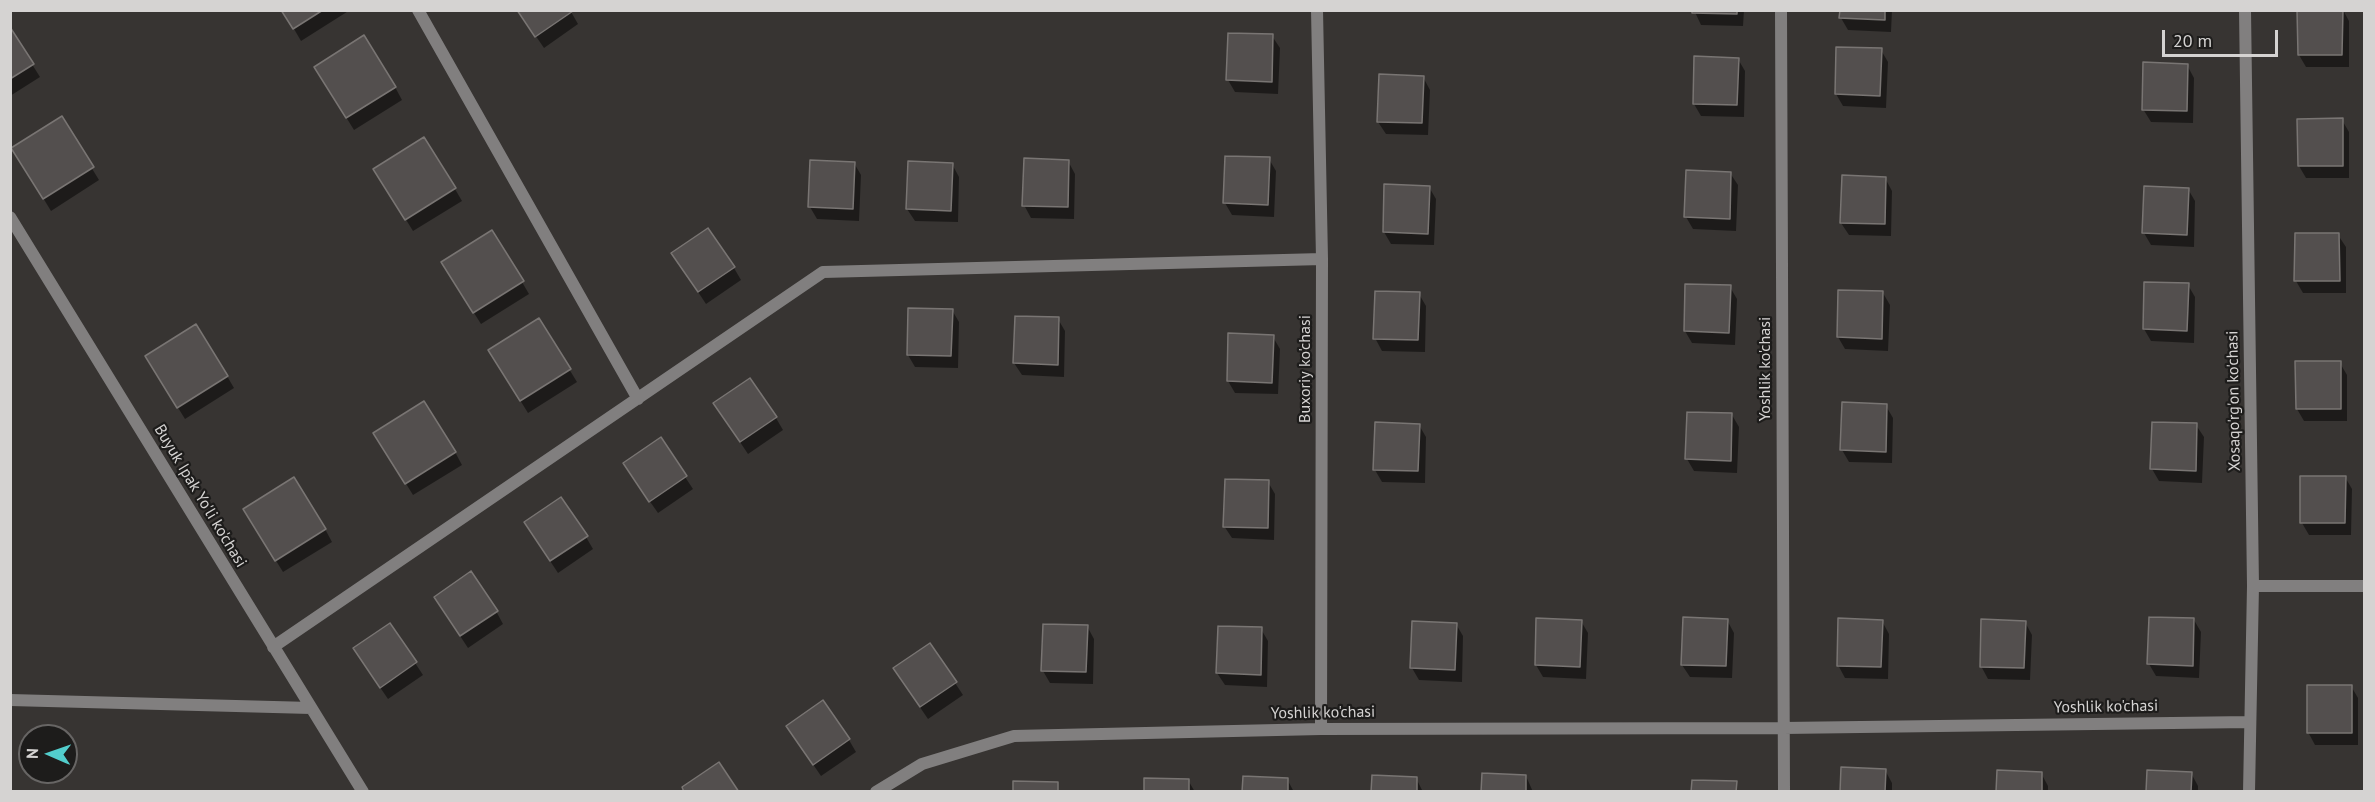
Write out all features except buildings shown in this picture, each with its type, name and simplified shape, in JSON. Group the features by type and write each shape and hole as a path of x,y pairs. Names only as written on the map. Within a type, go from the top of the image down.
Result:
{"street":[{"path":"418,10 638,399"},
{"name":"Buxoriy ko'chasi","path":"1317,10 1322,259 1321,729"},
{"name":"Yoshlik ko'chasi","path":"1781,10 1784,792"},
{"name":"Xosaqo'rg'on ko'chasi","path":"2245,10 2253,586 2249,792"},
{"name":"Buyuk Ipak Yo'li ko'chasi","path":"10,217 363,792"},
{"path":"273,647 823,272 1322,259"},
{"path":"2253,586 2364,586"},
{"path":"10,700 311,708"},
{"name":"Yoshlik ko'chasi","path":"876,792 922,764 1014,736 1321,729 1783,728 2250,722"}]}
